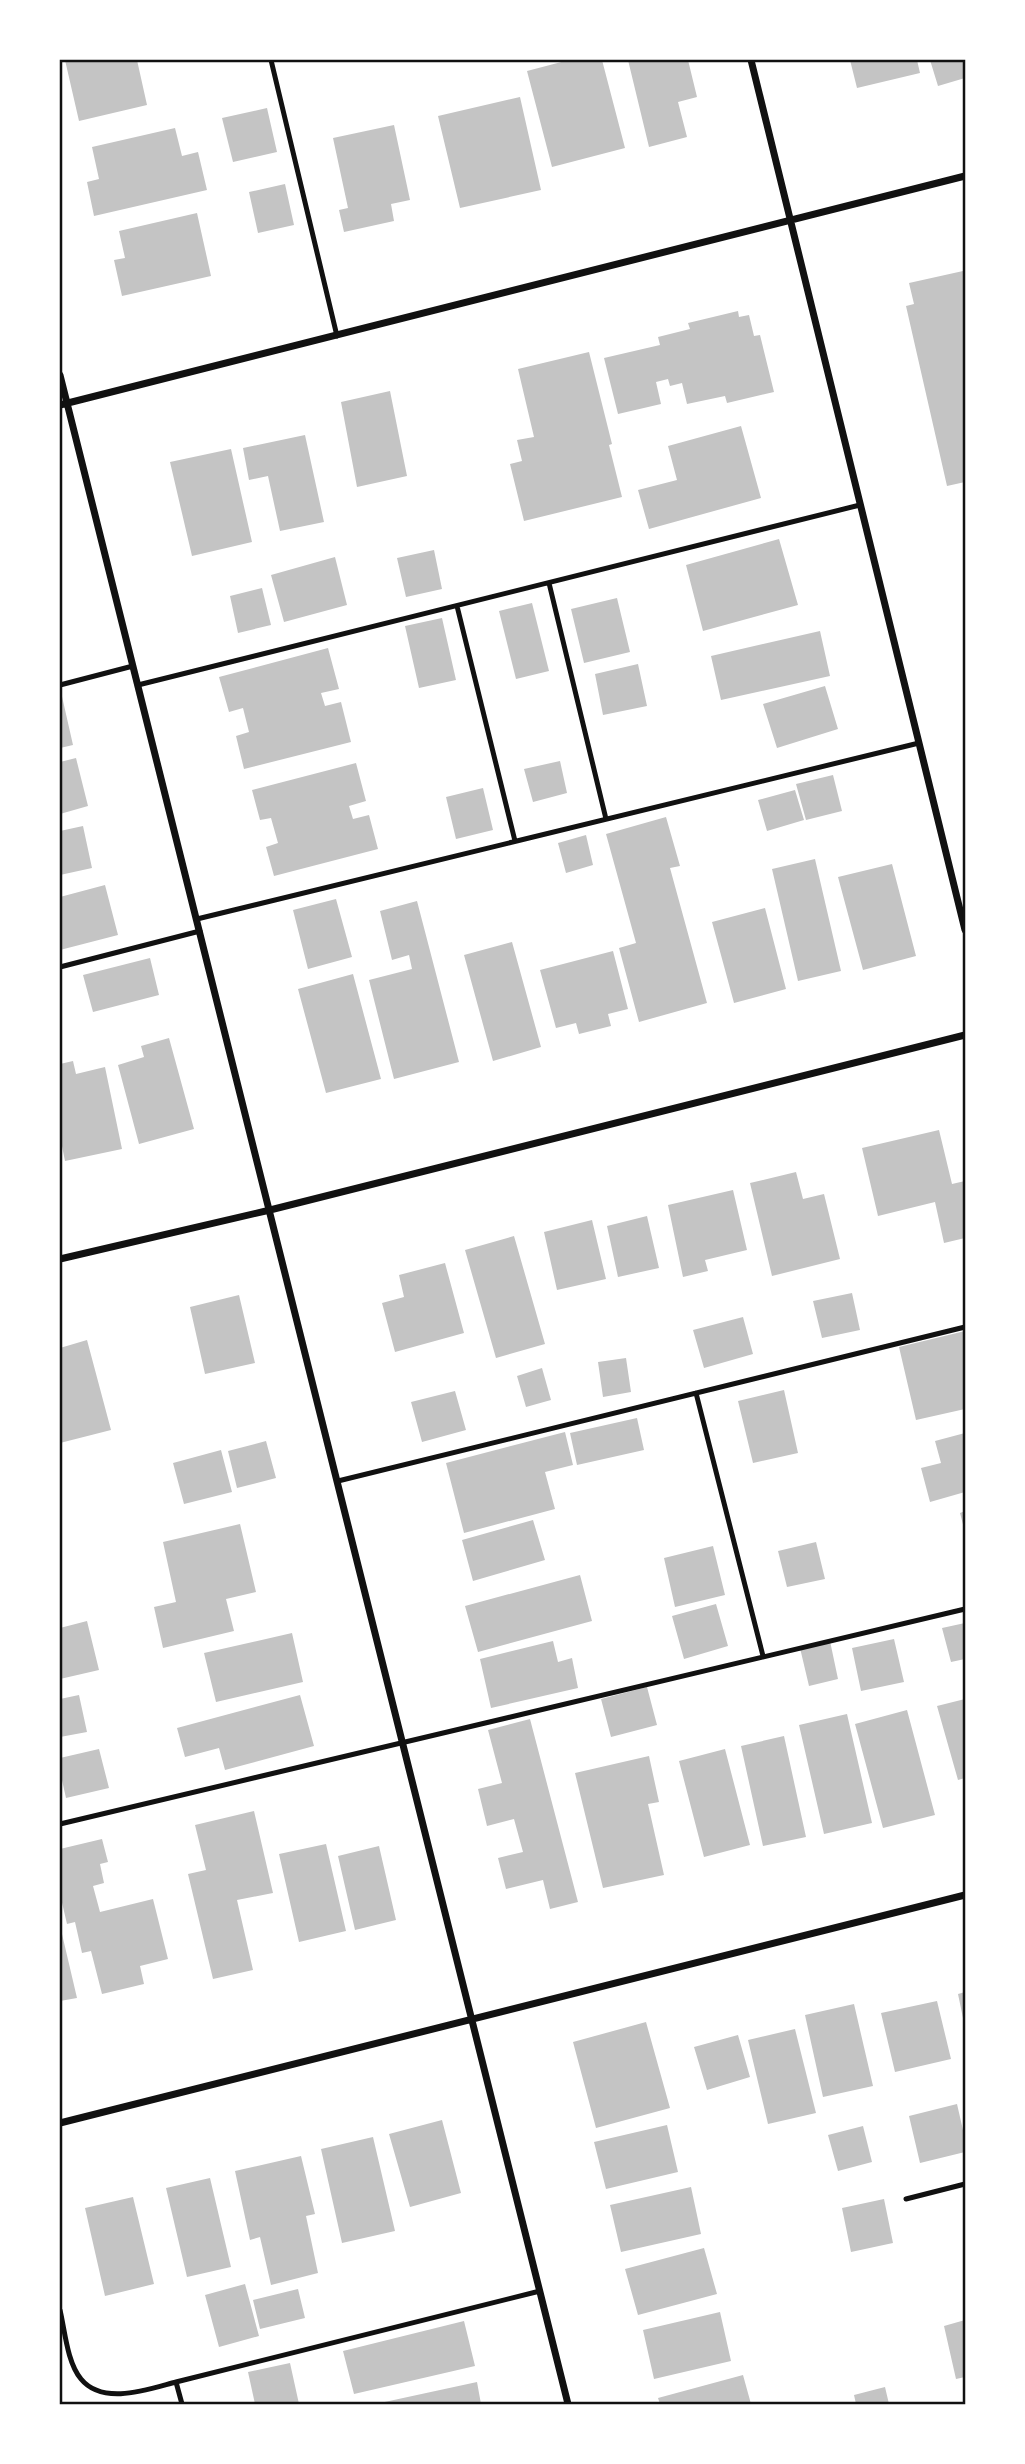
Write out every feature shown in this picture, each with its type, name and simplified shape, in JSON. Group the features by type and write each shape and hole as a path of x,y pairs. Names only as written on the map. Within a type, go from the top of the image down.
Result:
{"street":[{"path":"751,60 965,930"},
{"path":"63,404 965,176"},
{"path":"60,374 63,404 138,685 568,2404"},
{"path":"60,1259 270,1210 965,1035"},
{"path":"60,2123 965,1895"}],"lane":[{"path":"271,60 337,335"},
{"path":"138,685 860,505"},
{"path":"549,583 606,819"},
{"path":"457,606 515,842"},
{"path":"60,685 133,666"},
{"path":"197,919 919,743"},
{"path":"60,967 200,932"},
{"path":"338,1481 965,1327"},
{"path":"696,1393 762,1656"},
{"path":"60,1824 965,1609"},
{"path":"906,2199 965,2184"},
{"path":"60,2310 72,2362 81,2380 97,2390 112,2394 176,2382 540,2291"},
{"path":"176,2382 182,2404"}],"building":[{"path":"65,60 137,60 147,105 79,121"},
{"path":"569,60 602,60 625,148 552,167 527,71"},
{"path":"628,60 688,60 697,97 678,102 687,137 649,147"},
{"path":"850,60 917,60 920,73 857,88"},
{"path":"930,60 965,60 965,78 938,86"},
{"path":"520,97 541,190 460,208 438,116"},
{"path":"267,108 277,152 233,162 222,118"},
{"path":"394,125 410,200 391,204 394,221 344,232 339,210 348,208 333,138"},
{"path":"175,128 182,156 198,152 207,190 94,216 87,182 99,179 92,147"},
{"path":"285,184 294,225 258,233 249,192"},
{"path":"197,213 211,276 122,296 114,260 125,258 119,231"},
{"path":"963,271 965,482 947,486 906,306 914,304 909,283"},
{"path":"738,311 739,317 749,315 754,336 760,335 774,392 727,403 725,396 687,404 682,383 670,386 668,379 656,382 661,404 618,414 604,358 660,345 658,337 690,329 688,323"},
{"path":"589,352 622,497 524,521 510,464 522,461 517,440 534,437 518,369"},
{"path":"390,391 407,476 357,487 341,402"},
{"path":"741,426 761,498 649,529 638,490 677,480 668,446"},
{"path":"305,435 324,522 280,531 268,476 249,480 243,448"},
{"path":"231,449 252,542 192,556 170,462"},
{"path":"779,539 798,605 703,631 686,565"},
{"path":"434,550 442,589 406,597 397,558"},
{"path":"335,557 347,605 284,622 271,575"},
{"path":"262,588 271,625 238,633 230,596"},
{"path":"617,598 630,652 584,663 571,609"},
{"path":"532,603 549,671 516,679 499,611"},
{"path":"442,618 456,680 419,688 405,626"},
{"path":"820,631 830,676 721,700 711,656"},
{"path":"328,648 339,689 321,693 325,706 341,702 351,742 244,769 236,736 249,732 243,708 229,712 219,677"},
{"path":"638,664 647,706 603,715 595,674"},
{"path":"825,686 838,729 777,748 763,704"},
{"path":"60,693 73,745 60,748"},
{"path":"76,758 88,806 60,814 60,762"},
{"path":"560,761 567,793 533,802 524,769"},
{"path":"356,763 366,801 349,806 353,819 369,815 378,849 274,876 266,847 278,843 271,818 260,820 252,790"},
{"path":"833,775 842,811 806,820 796,784"},
{"path":"483,788 493,830 456,839 446,797"},
{"path":"795,790 804,820 767,831 758,800"},
{"path":"666,817 680,866 670,868 707,1003 639,1022 619,948 636,943 606,834"},
{"path":"83,826 92,868 60,875 60,831"},
{"path":"586,835 593,865 566,873 558,843"},
{"path":"815,859 841,971 798,981 772,869"},
{"path":"892,864 916,956 863,970 838,877"},
{"path":"105,885 118,935 60,950 60,897"},
{"path":"336,899 352,957 308,969 293,910"},
{"path":"417,901 459,1062 394,1079 369,980 412,969 409,955 392,960 380,911"},
{"path":"765,908 786,989 734,1003 712,922"},
{"path":"512,942 541,1047 493,1061 464,955"},
{"path":"613,951 628,1009 608,1014 611,1026 579,1034 576,1023 556,1028 540,970"},
{"path":"150,958 159,995 93,1012 83,975"},
{"path":"353,974 381,1079 326,1093 298,989"},
{"path":"169,1038 194,1129 139,1144 118,1065 144,1057 141,1046"},
{"path":"73,1061 76,1074 105,1067 122,1149 65,1161 60,1136 60,1064"},
{"path":"939,1130 952,1184 965,1181 965,1238 944,1243 935,1202 878,1216 862,1148"},
{"path":"796,1172 803,1199 824,1194 840,1259 772,1276 750,1183"},
{"path":"733,1190 747,1250 705,1260 708,1271 683,1277 668,1205"},
{"path":"647,1216 659,1268 618,1277 607,1226"},
{"path":"592,1220 606,1279 557,1290 544,1232"},
{"path":"514,1236 545,1344 496,1358 465,1250"},
{"path":"445,1263 464,1333 395,1352 382,1303 404,1297 399,1275"},
{"path":"852,1293 860,1330 822,1338 813,1301"},
{"path":"239,1295 255,1363 205,1374 190,1307"},
{"path":"743,1317 753,1354 704,1368 693,1330"},
{"path":"965,1331 965,1409 916,1420 899,1347"},
{"path":"87,1340 111,1430 60,1443 60,1348"},
{"path":"626,1358 631,1392 603,1397 598,1362"},
{"path":"542,1368 551,1400 526,1407 517,1376"},
{"path":"784,1390 798,1453 753,1463 738,1401"},
{"path":"455,1391 466,1430 422,1442 411,1402"},
{"path":"637,1418 644,1450 577,1465 570,1433"},
{"path":"565,1432 573,1465 545,1472 555,1509 464,1533 446,1463"},
{"path":"965,1433 965,1492 930,1502 921,1468 941,1463 935,1441"},
{"path":"266,1441 276,1478 237,1488 228,1451"},
{"path":"221,1450 232,1492 184,1504 173,1463"},
{"path":"965,1511 965,1532 960,1513"},
{"path":"533,1520 545,1560 473,1581 462,1540"},
{"path":"240,1524 256,1592 226,1599 234,1631 163,1648 154,1607 176,1602 163,1542"},
{"path":"816,1542 825,1579 787,1587 778,1551"},
{"path":"713,1546 725,1595 675,1607 664,1558"},
{"path":"580,1575 592,1621 478,1652 465,1606"},
{"path":"716,1604 728,1646 684,1659 672,1616"},
{"path":"87,1621 99,1670 60,1679 60,1628"},
{"path":"965,1623 965,1659 951,1662 942,1628"},
{"path":"292,1633 303,1682 216,1702 204,1653"},
{"path":"894,1639 904,1682 861,1691 852,1648"},
{"path":"553,1641 558,1662 572,1658 578,1688 491,1708 480,1659"},
{"path":"830,1641 838,1679 809,1686 800,1648"},
{"path":"647,1687 657,1725 611,1737 601,1699"},
{"path":"79,1695 87,1732 60,1737 60,1699"},
{"path":"300,1695 314,1746 225,1770 219,1748 185,1757 177,1728"},
{"path":"965,1699 965,1778 958,1780 937,1706"},
{"path":"907,1710 935,1815 883,1828 855,1724"},
{"path":"847,1714 872,1823 824,1834 799,1725"},
{"path":"530,1719 578,1902 550,1909 543,1880 506,1889 498,1858 523,1852 514,1819 487,1826 478,1789 502,1783 488,1730"},
{"path":"784,1736 806,1837 763,1846 741,1746"},
{"path":"99,1749 109,1788 66,1798 60,1758"},
{"path":"725,1749 750,1845 704,1857 679,1761"},
{"path":"649,1756 659,1802 648,1804 664,1875 603,1888 575,1773"},
{"path":"254,1811 273,1893 237,1900 253,1970 213,1979 188,1874 206,1870 195,1825"},
{"path":"102,1839 108,1862 100,1864 104,1883 93,1886 100,1912 153,1899 168,1959 140,1966 144,1984 102,1994 91,1951 82,1953 75,1922 67,1924 60,1894 60,1849"},
{"path":"326,1844 346,1931 299,1942 279,1854"},
{"path":"379,1846 396,1920 355,1930 338,1856"},
{"path":"62,1934 77,1998 60,2001 60,1935"},
{"path":"965,1992 965,2022 964,2023 958,1994"},
{"path":"937,2001 951,2059 895,2072 881,2013"},
{"path":"854,2004 873,2086 823,2097 805,2015"},
{"path":"646,2022 670,2108 596,2128 573,2042"},
{"path":"795,2029 816,2113 768,2124 748,2040"},
{"path":"738,2035 750,2077 707,2090 694,2047"},
{"path":"957,2104 965,2139 965,2152 920,2163 909,2116"},
{"path":"442,2120 461,2193 410,2207 389,2134"},
{"path":"667,2125 678,2172 606,2189 594,2142"},
{"path":"863,2126 872,2162 838,2171 828,2135"},
{"path":"373,2137 395,2231 342,2243 321,2149"},
{"path":"301,2156 315,2214 306,2216 318,2273 271,2285 260,2237 250,2240 235,2171"},
{"path":"210,2178 231,2267 187,2277 166,2188"},
{"path":"691,2187 701,2234 621,2252 610,2205"},
{"path":"133,2197 154,2284 105,2296 85,2208"},
{"path":"884,2199 893,2243 851,2252 842,2208"},
{"path":"704,2248 717,2294 638,2315 625,2269"},
{"path":"245,2284 259,2336 219,2347 205,2295"},
{"path":"298,2289 305,2318 260,2329 253,2300"},
{"path":"720,2312 731,2361 654,2379 643,2330"},
{"path":"965,2320 965,2377 956,2379 944,2326"},
{"path":"464,2321 475,2366 354,2394 343,2351"},
{"path":"290,2363 299,2404 255,2404 248,2372"},
{"path":"743,2375 751,2404 660,2404 658,2398"},
{"path":"477,2382 481,2404 380,2404 380,2403"},
{"path":"885,2387 889,2404 856,2404 854,2395"}]}
